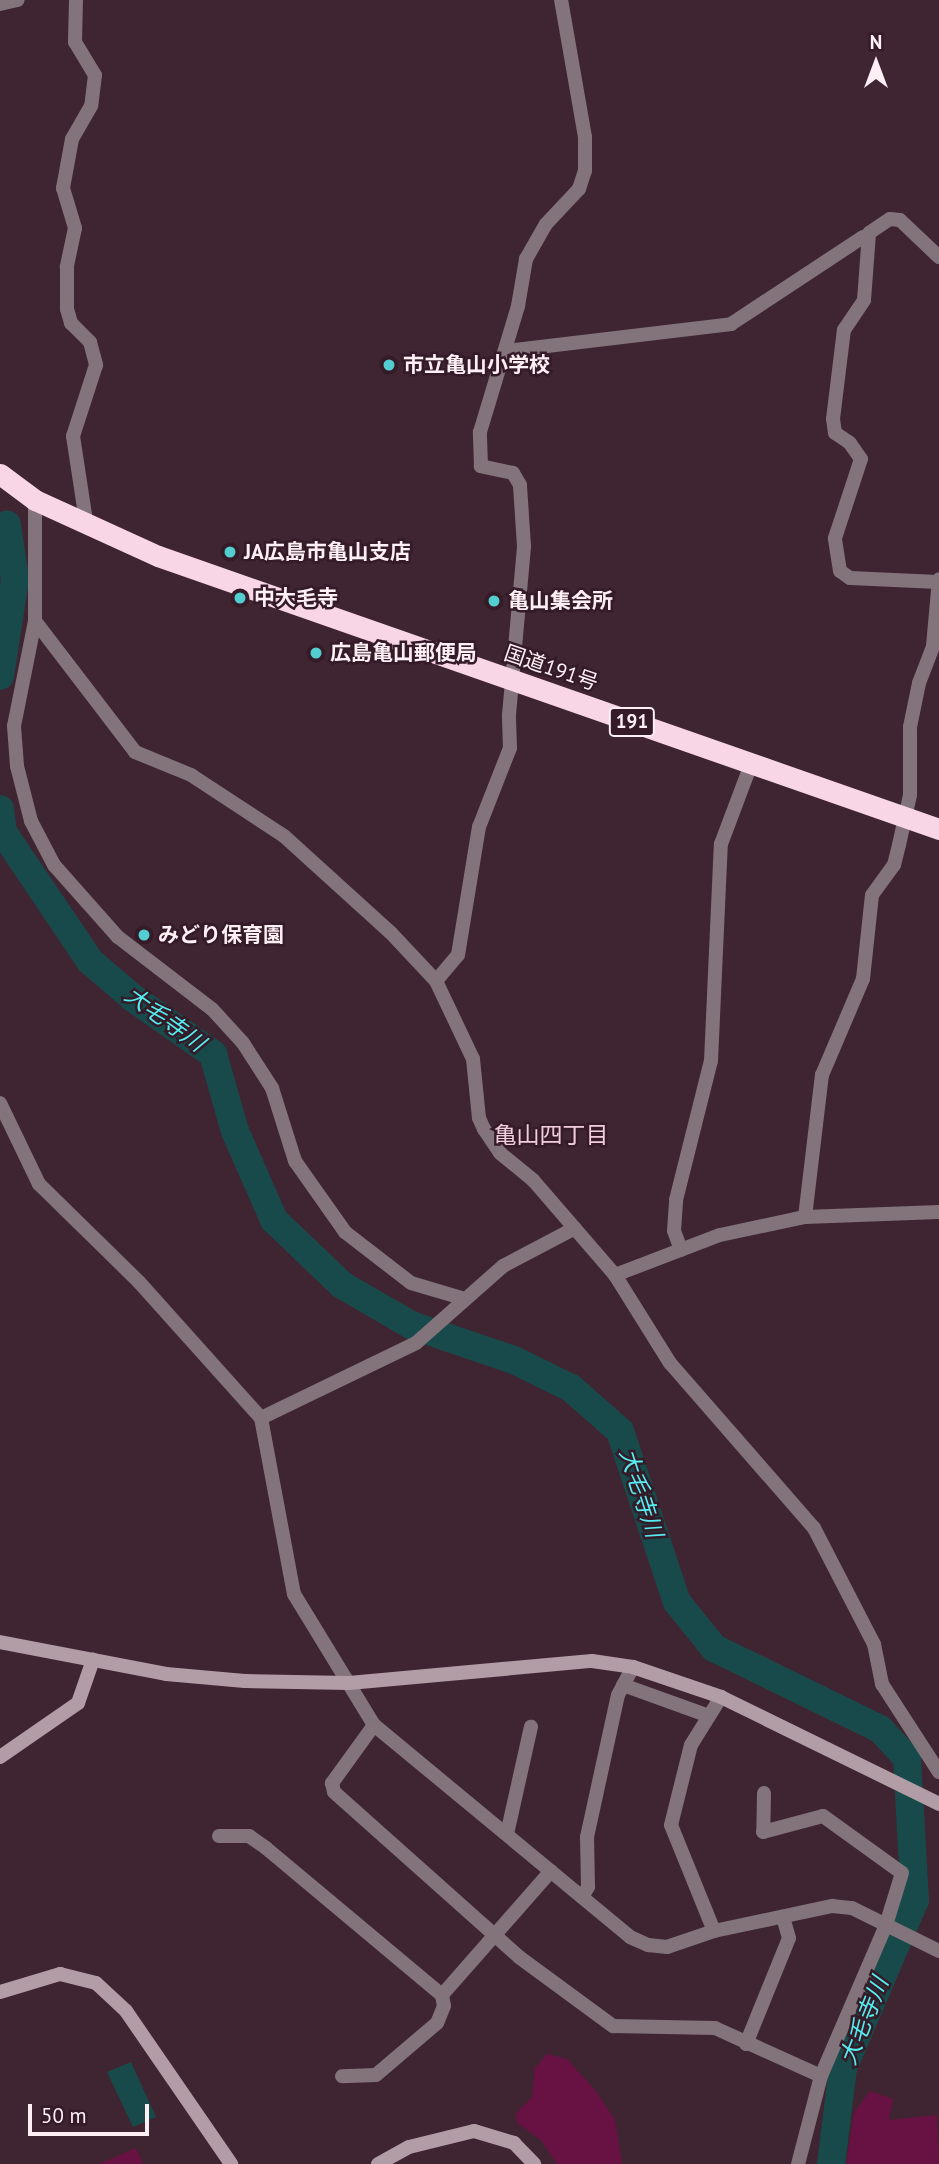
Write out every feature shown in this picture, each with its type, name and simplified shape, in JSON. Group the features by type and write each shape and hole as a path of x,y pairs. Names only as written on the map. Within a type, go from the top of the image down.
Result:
{"highway":[{"name":"国道191号","path":"1,475 35,500 87,527 514,681 939,829"}],"street":[{"path":"0,4 18,0"},
{"path":"76,0 75,42 95,75 91,106 72,139 63,188 75,228 67,267 67,309 71,323 90,342 96,365 73,436 87,527"},
{"path":"436,981 458,954 479,827 510,748 524,546 520,485 513,473 481,466 478,451 506,351 526,259 545,224 579,189 586,171 585,137 561,0"},
{"path":"805,1217 822,1074 863,979 872,895 894,865 905,818 912,765 907,744 919,683 933,646 938,580 850,578 841,571 835,538 861,459 850,443 835,433 832,419 844,330 864,300 869,233 890,219 900,220 939,257"},
{"path":"506,351 731,324 863,237"},
{"path":"35,500 35,621 14,726 17,766 31,821 54,865 118,937 212,1009 243,1043 272,1088 300,1170 345,1232 411,1283 461,1303"},
{"path":"35,621 135,751 191,775 284,836 391,933 436,981 473,1059 479,1118 484,1129 500,1153 533,1180 615,1275 670,1363 814,1528 874,1644 882,1684 939,1772"},
{"path":"681,1250 674,1231 676,1200 711,1061 721,844 751,764"},
{"path":"0,1103 40,1184 139,1282 261,1418 294,1594 374,1726 630,1937 648,1945 667,1947 714,1931 832,1906 852,1908 935,1949"},
{"path":"615,1275 720,1235 805,1217 939,1212"},
{"path":"261,1418 416,1343 503,1266 575,1228"},
{"path":"0,1642 166,1674 245,1681 349,1683 592,1661 633,1667 721,1697 939,1804"},
{"path":"0,1757 78,1703 93,1660"},
{"path":"582,1897 588,1887 587,1837 623,1685 633,1667"},
{"path":"623,1685 709,1716"},
{"path":"714,1931 671,1825 691,1745 721,1697"},
{"path":"374,1726 332,1783 334,1792 496,1935 613,2026 715,2028 821,2076"},
{"path":"507,1834 531,1727"},
{"path":"764,1793 763,1832 824,1816 902,1873 891,1927 821,2076 798,2164"},
{"path":"219,1836 249,1836 266,1848 442,1995 444,2006 437,2023 376,2075 342,2076"},
{"path":"442,1995 488,1939 496,1935 551,1871"},
{"path":"746,2044 789,1938 783,1917"},
{"path":"0,1992 60,1974 96,1983 126,2011 231,2164"},
{"path":"378,2164 409,2147 474,2131 514,2143 534,2164"}],"shaded area":[{"path":"547,2054 567,2059 596,2091 615,2120 622,2164 557,2164 541,2140 517,2123 516,2113 532,2097 535,2068"},
{"path":"870,2091 893,2099 889,2120 937,2115 939,2164 846,2164 854,2113"},
{"path":"136,2148 143,2164 99,2164"}],"water":[{"path":"131,2062 156,2117 133,2127 107,2072"}],"waterway":[{"name":"大毛寺川","path":"0,676 15,579 7,525"},
{"name":"大毛寺川","path":"0,809 3,832 90,961 133,998 213,1054 235,1131 274,1220 342,1285 411,1325 514,1360 571,1388 620,1431 677,1602 714,1648 880,1729 907,1758 915,1900 843,2068 831,2164"}],"place":[{"name":"市立亀山小学校","path":"389,365"},
{"name":"JA広島市亀山支店","path":"230,552"},
{"name":"中大毛寺","path":"240,598"},
{"name":"亀山集会所","path":"494,601"},
{"name":"広島亀山郵便局","path":"316,653"},
{"name":"みどり保育園","path":"144,935"}],"district":[{"name":"亀山四丁目","path":"551,1135"}]}
